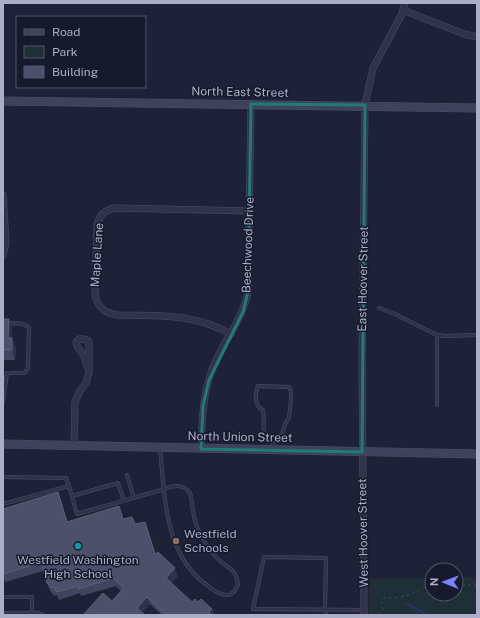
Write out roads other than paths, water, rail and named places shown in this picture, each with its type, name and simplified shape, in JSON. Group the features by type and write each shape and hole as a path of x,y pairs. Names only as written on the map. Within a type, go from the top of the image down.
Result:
{"street":[{"name":"East Hoover Street","path":"362,452 365,105 373,68 403,10 405,3"},
{"path":"403,10 458,32 477,37"},
{"name":"North East Street","path":"3,101 365,105 477,108"},
{"name":"Beechwood Drive","path":"201,449 203,406 209,380 217,359 243,312 248,292 251,104"},
{"path":"3,195 6,242 3,256"},
{"name":"Maple Lane","path":"232,334 219,327 191,318 117,316 102,310 97,302 95,292 97,227 99,218 102,214 116,208 250,211"},
{"path":"74,446 75,402 86,383 89,372 89,341 79,339 76,342 77,346 84,356 89,372"},
{"name":"North Union Street","path":"3,444 201,449 273,446 362,452 477,454"},
{"name":"West Hoover Street","path":"362,452 364,613"}],"lane":[{"path":"379,308 395,314 437,335 477,335"},
{"path":"3,323 24,324 29,328 28,368 24,373 7,373 3,402"},
{"path":"437,335 437,405"},
{"path":"258,386 289,387 291,391 289,418 285,424 282,434 273,446 265,435 263,410 257,406 258,386"},
{"path":"3,477 66,478 77,514 165,489 175,485 182,486 190,493 197,526 202,539 218,560 235,572 238,585 234,592 229,595 218,593 199,580 188,567 180,554 172,532 165,489 160,448"},
{"path":"127,475 134,498"},
{"path":"72,496 118,483 124,501"},
{"path":"3,504 69,486"},
{"path":"326,615 325,610 326,558 264,557 253,609 307,609 325,610 364,613"},
{"path":"3,597 32,597 32,613"},
{"path":"307,609 308,615"},
{"path":"3,613 32,613 43,615"}],"waterway":[{"path":"406,604 428,615"}],"place":[{"name":"Westfield Schools","path":"176,541"},
{"name":"Westfield Washington High School","path":"78,546"}]}
